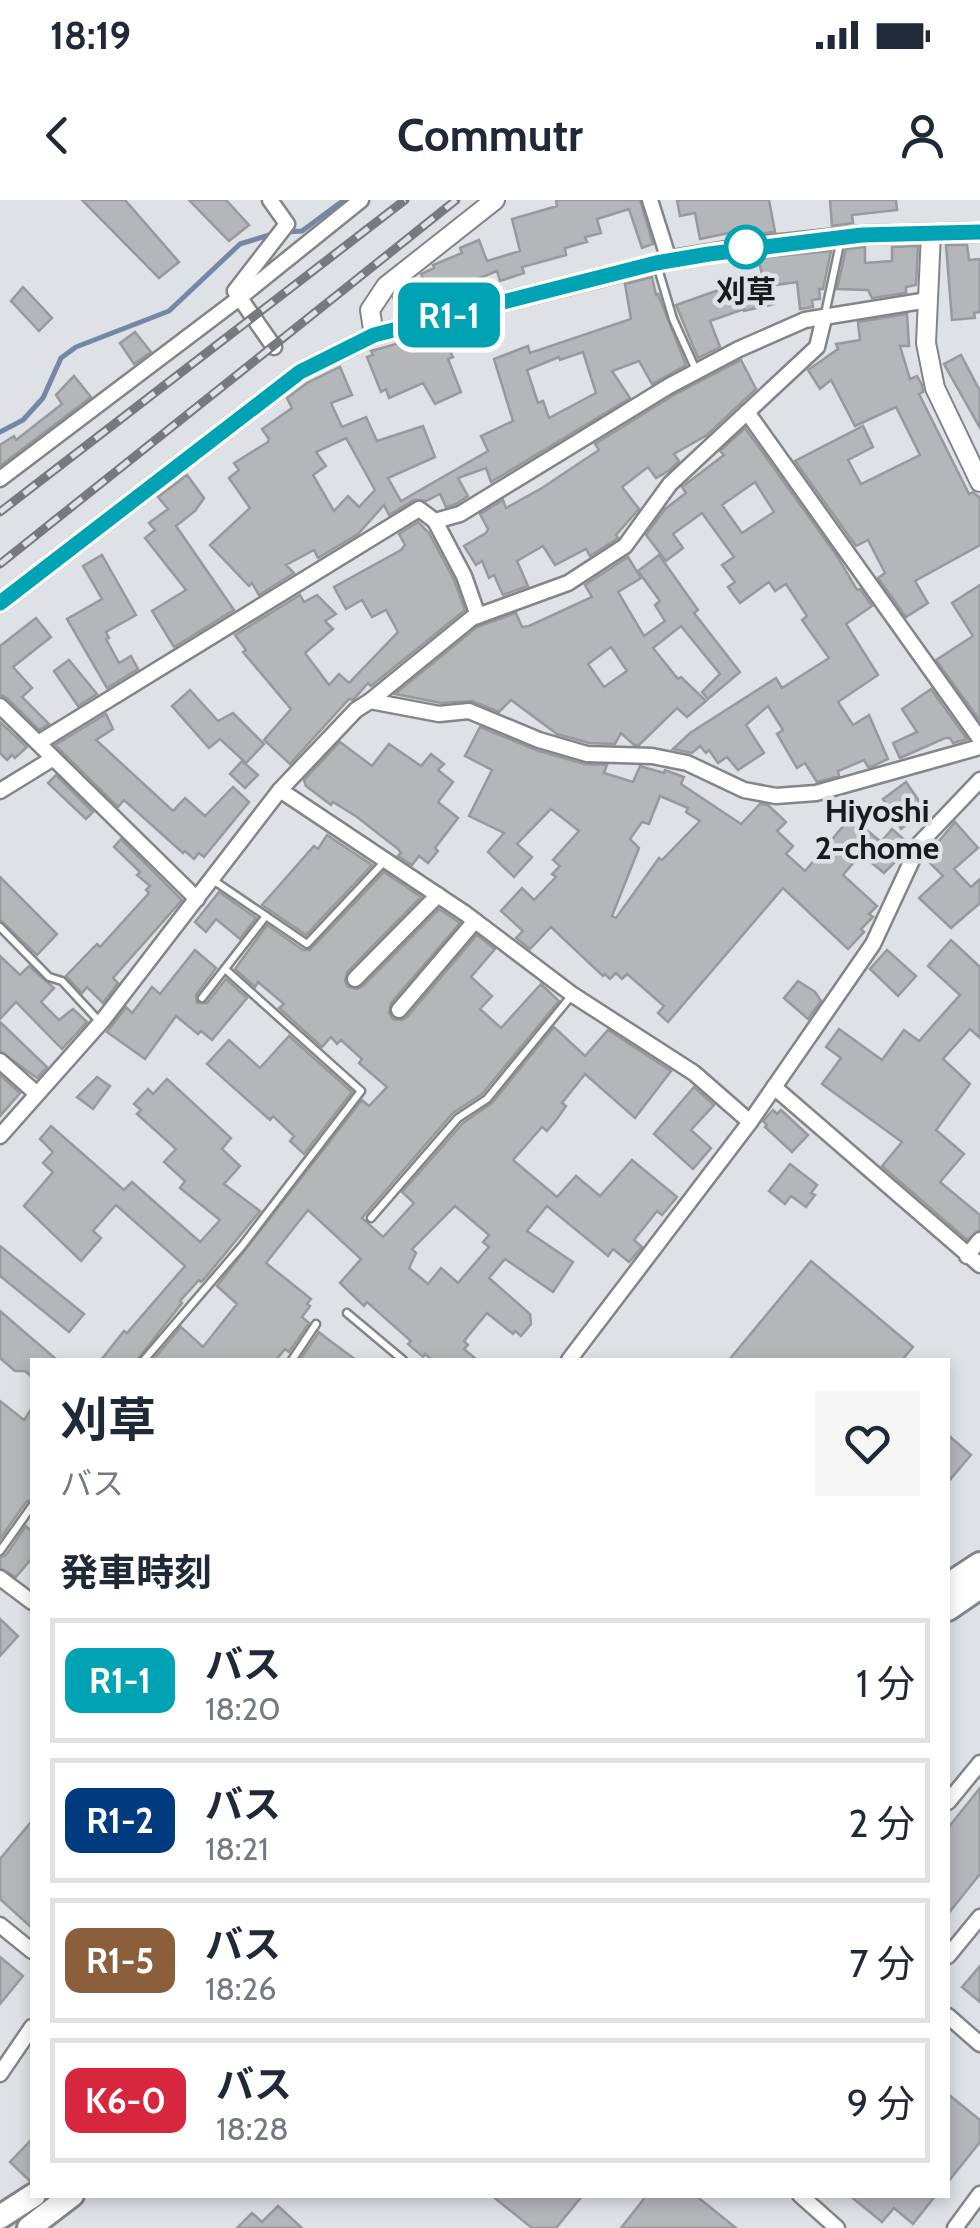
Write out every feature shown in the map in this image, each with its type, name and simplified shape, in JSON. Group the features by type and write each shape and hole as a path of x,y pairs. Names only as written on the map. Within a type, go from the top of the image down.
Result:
{"highway":[{"path":"950,1584 980,1564"},
{"path":"950,1607 980,1587"},
{"path":"0,2216 30,2197"},
{"path":"28,2228 68,2198"}],"street":[{"path":"270,200 287,224 235,291 274,348"},
{"path":"0,478 238,299 361,200"},
{"path":"374,335 370,310 386,286 495,200"},
{"path":"650,200 663,262"},
{"path":"0,603 300,372 374,335 663,262 748,247 841,237 980,232"},
{"path":"931,233 926,343 935,388 980,482"},
{"path":"435,521 460,514 697,372 805,320 928,300"},
{"path":"0,1136 100,1023 280,790 356,710 478,616 568,583 626,546 670,484 817,347 824,318"},
{"path":"747,412 980,739"},
{"path":"38,743 418,509 435,521 464,576 478,616"},
{"path":"370,702 439,714 470,712 539,740 587,754 652,756 686,763 744,790 776,796 816,793 980,747"},
{"path":"0,706 197,899"},
{"path":"0,791 52,758"},
{"path":"571,1358 750,1122 874,944 920,844 980,780"},
{"path":"280,790 438,895 573,994 694,1073 750,1122"},
{"path":"355,979 438,895"},
{"path":"398,1010 475,921"},
{"path":"0,1061 37,1094"},
{"path":"774,1087 974,1261 980,1240"},
{"path":"0,1578 30,1600"},
{"path":"950,1800 980,1762"},
{"path":"950,1954 980,1917"},
{"path":"0,1925 30,1949"},
{"path":"950,2018 980,2044"},
{"path":"0,2074 30,2030"},
{"path":"955,2228 980,2194"},
{"path":"803,2198 837,2228"}],"lane":[{"path":"824,318 841,237"},
{"path":"663,262 673,319 697,372"},
{"path":"212,880 307,944 386,860"},
{"path":"202,998 266,916"},
{"path":"0,927 48,977 62,980 100,1023"},
{"path":"146,1358 242,1246 361,1091 225,969"},
{"path":"372,1218 458,1118 487,1100 573,994"},
{"path":"347,1313 401,1358"},
{"path":"293,1358 316,1324"},
{"path":"0,1551 30,1509"}],"building":[{"path":"82,200 125,200 179,262 159,278"},
{"path":"189,200 226,200 249,225 229,241"},
{"path":"556,200 640,200 653,244 642,248 629,209 597,219 601,233 565,248 566,255 522,267 524,273 500,281 497,271 455,288 456,292 450,294 452,302 401,315 393,297 425,283 421,274 433,265 462,253 460,248 479,240 487,261 520,251 512,219 557,206"},
{"path":"677,200 769,200 775,232 755,234 753,228 700,239 695,213 680,216"},
{"path":"830,200 896,200 897,210 852,215 853,223 832,226"},
{"path":"946,245 967,245 969,260 980,259 980,312 974,313 975,318 952,320"},
{"path":"918,246 916,285 906,287 906,293 872,298 868,290 837,289 846,249 865,247 865,263 892,261 892,247"},
{"path":"831,251 823,289 819,289 820,299 812,300 813,307 800,309 797,282 769,286 774,304 710,321 720,347 698,358 676,305 762,274 758,258"},
{"path":"652,277 686,365 652,384 639,361 612,371 630,398 491,482 486,468 458,478 468,496 456,504 446,507 440,494 426,501 414,500 389,515 384,505 358,534 318,558 314,550 286,565 294,573 259,595 252,583 249,586 210,545 250,508 229,478 239,470 234,463 268,442 262,429 292,408 287,398 307,383 340,367 352,395 331,403 342,427 366,417 377,441 423,426 435,457 388,478 401,501 488,451 481,436 513,421 494,359 528,346 530,353 631,319 625,284","holes":["583,352 596,393 549,418 543,401 538,403 527,370","346,438 375,490 359,507 348,496 334,511 313,475 326,466 316,452"]},
{"path":"23,287 52,318 39,331 11,301"},
{"path":"907,314 909,346 900,346 910,379 917,376 923,392 919,394 969,494 973,492 980,498 980,545 915,581 928,603 906,617 878,578 885,573 868,540 856,546 795,461 863,426 873,447 848,460 861,484 920,455 896,407 855,426 831,380 820,389 808,370 838,349 836,344 860,340 858,322"},
{"path":"477,325 482,338 449,349 453,357 448,359 461,392 435,404 423,383 389,398 386,389 381,392 367,357 373,355 371,351 460,326 462,330"},
{"path":"135,332 151,352 134,364 120,343"},
{"path":"961,355 980,391 980,428 944,364"},
{"path":"741,360 756,389 707,435 674,454 679,461 670,470 656,478 648,467 622,487 639,509 616,535 618,538 590,556 586,549 555,565 543,546 517,561 528,586 503,595 482,561 476,565 464,546 488,529 480,514 503,500 506,508 542,488 599,450 595,444 674,395"},
{"path":"74,376 91,397 0,466 0,445 14,436 16,440 62,404 56,395"},
{"path":"745,428 872,606 846,624 878,675 838,702 853,725 869,715 888,759 868,767 864,760 838,771 839,776 817,782 805,763 797,768 777,734 783,730 768,706 746,725 764,753 738,770 727,757 718,763 709,750 706,753 700,746 692,753 673,749 690,733 776,678 782,688 829,658 802,620 807,616 786,584 775,591 769,582 740,603 728,587 735,582 722,565 734,557 702,513 673,534 683,548 666,561 646,535 665,509 686,493 682,487 724,455 720,451","holes":["755,482 774,512 742,533 722,505"]},
{"path":"187,475 204,498 176,526 234,610 174,647 152,611 186,590 145,538 155,530 149,523 168,509 158,497"},
{"path":"418,522 429,533 465,610 371,686 368,683 353,700 349,699 290,764 264,740 291,709 243,652 246,650 235,635 300,595 304,602 317,595 336,614 325,621 333,629 305,653 329,685 339,674 349,683 398,632 386,610 372,617 362,600 346,609 334,587 401,550 405,545 399,534"},
{"path":"102,555 136,615 106,632 106,639 119,663 131,656 138,669 107,688 67,619 102,599 83,566"},
{"path":"659,555 698,610 694,613 740,672 708,699 702,692 720,674 681,626 653,648 678,679 681,677 706,701 687,717 677,708 639,745 621,733 615,744 589,743 557,734 511,700 499,712 472,701 441,703 395,694 477,627 516,613 522,627 529,626 592,597 585,585 628,557 641,578 618,592 644,636 665,621 655,605 660,601 638,571","holes":["611,647 627,671 604,687 588,664"]},
{"path":"980,585 980,721 936,660 973,636 952,603"},
{"path":"36,618 51,637 13,667 32,688 22,697 49,724 39,730 0,695 0,646"},
{"path":"69,660 97,694 78,706 54,671"},
{"path":"931,689 967,739 953,743 945,738 900,758 893,743 917,732 902,709"},
{"path":"190,690 218,721 233,713 264,744 246,763 220,739 209,748 172,706"},
{"path":"106,714 113,729 96,740 173,811 185,798 205,816 233,787 249,802 204,857 199,853 194,859 183,853 124,800 118,807 55,745"},
{"path":"0,722 27,747 15,758 12,755 7,760 0,753"},
{"path":"480,727 536,750 584,764 607,765 604,773 633,782 640,766 664,773 665,770 684,777 681,784 741,824 760,804 768,805 786,822 777,831 793,846 786,854 805,871 851,817 881,842 892,829 908,843 884,873 861,854 843,875 877,906 861,929 864,932 848,949 783,888 668,1022 658,1013 664,1006 627,974 622,979 616,973 610,979 603,976 551,927 530,949 516,938 523,931 501,911 522,888 534,900 556,877 552,874 560,866 553,860 579,831 551,809 517,844 532,857 514,877 488,852 504,833 469,816 492,770 465,756","holes":["660,796 688,808 686,812 700,821 662,860 659,858 616,918 612,916 639,848 630,839 642,822 649,824"]},
{"path":"340,742 372,766 389,744 421,766 431,754 444,764 438,770 453,782 438,802 458,818 428,863 419,856 412,865 357,817 333,802 331,805 306,786 304,780"},
{"path":"242,761 258,775 245,788 230,774"},
{"path":"56,775 93,812 86,819 48,783"},
{"path":"906,782 926,811 901,829 883,799"},
{"path":"955,822 978,848 954,869 971,887 980,879 980,903 951,928 919,898 943,876 925,858"},
{"path":"327,835 372,865 306,935 262,905"},
{"path":"121,839 182,900 113,978 118,983 103,1003 87,987 82,993 66,976 97,944 100,947 149,893 146,890 150,886 137,875 140,872 114,847"},
{"path":"384,872 421,897 347,972 348,987 363,986 439,909 460,923 391,1003 389,1013 393,1019 407,1017 477,935 495,949 471,977 492,996 480,1009 501,1028 541,984 559,1001 482,1094 453,1113 362,1218 383,1237 414,1203 402,1192 463,1123 492,1103 554,1027 585,1056 608,1030 671,1071 635,1118 585,1074 562,1103 566,1106 547,1131 542,1127 513,1160 557,1197 576,1176 600,1196 632,1160 677,1197 662,1215 657,1211 634,1240 642,1247 629,1262 613,1249 608,1256 547,1206 527,1231 573,1262 553,1292 505,1259 489,1278 530,1314 531,1324 521,1336 515,1331 513,1334 487,1313 464,1341 468,1345 464,1349 475,1358 430,1358 425,1354 423,1357 408,1344 411,1341 340,1283 361,1259 308,1210 266,1263 311,1299 302,1317 309,1323 289,1352 285,1349 278,1358 155,1358 181,1327 203,1347 237,1304 217,1286 362,1100 369,1106 387,1087 359,1063 362,1059 341,1040 337,1044 331,1037 322,1047 279,1008 284,1004 258,982 255,987 235,969 267,925 303,950 310,950","holes":["455,1206 489,1235 483,1242 489,1247 458,1283 441,1268 428,1284 409,1268 416,1253 412,1249"]},
{"path":"0,877 57,934 37,955 0,920"},
{"path":"219,892 256,918 240,939 216,919 206,932 195,922"},
{"path":"951,940 980,967 980,1038 970,1029 943,1059 970,1084 936,1130 964,1154 940,1182 980,1215 980,1230 967,1240 882,1166 902,1142 822,1084 841,1058 826,1047 839,1029 882,1060 904,1030 919,1041 960,995 928,966"},
{"path":"195,950 216,968 196,995 197,1003 207,1003 226,979 247,998 212,1040 176,1016 145,1059 107,1032 126,1007 132,1013 152,987 160,994"},
{"path":"887,950 916,976 898,996 870,969"},
{"path":"0,956 20,975 29,966 54,988 41,1002 59,1020 73,1009 87,1022 62,1049 16,1002 0,1019"},
{"path":"798,981 821,1001 808,1019 784,998"},
{"path":"0,1022 47,1067 37,1078 0,1051"},
{"path":"289,1036 352,1092 304,1154 290,1141 294,1136 273,1116 270,1120 207,1064 229,1040 260,1068"},
{"path":"0,1075 20,1093 0,1116"},
{"path":"97,1077 110,1086 93,1109 77,1097"},
{"path":"167,1079 231,1138 222,1149 240,1166 224,1184 260,1211 206,1277 180,1301 139,1358 103,1358 185,1266 116,1205 93,1231 101,1238 81,1261 24,1206 53,1172 43,1163 53,1152 40,1139 51,1126 124,1190 132,1182 200,1242 220,1220 180,1188 185,1181 164,1162 176,1149 137,1114 141,1110 134,1104 148,1089 153,1094"},
{"path":"694,1087 714,1105 691,1130 711,1148 693,1169 654,1134"},
{"path":"773,1110 777,1114 781,1110 808,1135 792,1152 765,1127 763,1121"},
{"path":"790,1164 817,1185 806,1207 791,1196 785,1204 769,1191"},
{"path":"0,1246 84,1314 69,1332 0,1276"},
{"path":"811,1261 913,1347 904,1358 731,1358"},
{"path":"0,1311 55,1358 30,1358 30,1375 15,1371 0,1358"},
{"path":"319,1332 353,1358 301,1358"},
{"path":"0,1401 24,1420 30,1411 30,1500 0,1539"},
{"path":"950,1437 971,1455 950,1480"},
{"path":"26,1526 30,1530 30,1560 16,1577 0,1568 0,1558"},
{"path":"0,1619 18,1636 0,1656"},
{"path":"980,1788 980,1874 950,1912 950,1826"},
{"path":"30,1823 30,1926 0,1899 0,1859"},
{"path":"0,1957 23,1976 0,2004"},
{"path":"980,1966 980,2002 962,1987"},
{"path":"950,2096 980,2120 980,2142 950,2180"},
{"path":"30,2141 30,2181 10,2162"},
{"path":"495,2198 581,2198 556,2228 532,2228"},
{"path":"645,2198 699,2198 736,2228 621,2228"},
{"path":"853,2198 934,2198 913,2224 894,2208 882,2222"},
{"path":"278,2206 302,2228 237,2228 252,2213 262,2222"}],"waterway":[{"path":"287,232 302,231 344,200"},
{"path":"0,432 23,420 43,398 61,358 76,347 169,311 240,244 276,233"}],"railway":[{"path":"0,512 405,200"},
{"path":"0,564 456,200"}],"bus line":[{"name":"R1-1","path":"0,603 300,372 374,335 656,263 748,247 862,235 980,232"}],"place":[{"name":"刈草","path":"746,247"}],"district":[{"name":"Hiyoshi 2-chome","path":"877,828"}]}
